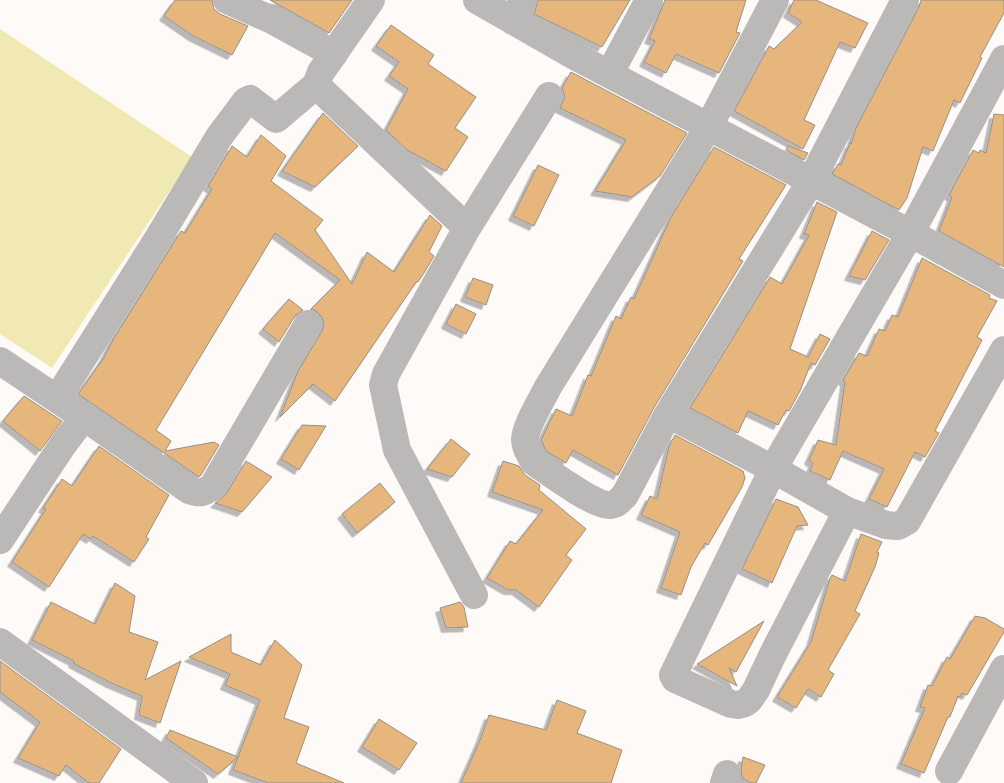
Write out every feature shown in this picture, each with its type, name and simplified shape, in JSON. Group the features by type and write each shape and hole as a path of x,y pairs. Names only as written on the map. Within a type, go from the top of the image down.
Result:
{"street":[{"path":"227,0 272,20 334,54"},
{"path":"57,399 220,137 246,101 250,99 255,102 276,119 316,84 320,72 371,0"},
{"path":"477,0 518,10 573,55 610,73 1004,285"},
{"path":"610,73 649,0"},
{"path":"775,0 709,126 548,387 529,428 525,440 528,452 534,462 595,501 608,505 617,503 625,495 668,414 811,181 905,0"},
{"path":"847,512 756,690 749,700 738,706 675,679 673,674 773,469 910,234 1004,59"},
{"path":"316,84 322,92 467,228"},
{"path":"474,595 397,450 383,385 386,374 467,228 549,96"},
{"path":"0,361 189,490 205,493 213,486 308,324"},
{"path":"668,414 773,469 847,512 886,525 898,526 907,520 1004,350"},
{"path":"0,540 62,446 84,417"},
{"path":"0,642 194,783"},
{"path":"950,771 1004,669"}],"shaded area":[{"path":"0,29 192,157 52,368 0,334"}],"building":[{"path":"175,0 212,0 214,9 220,14 248,26 232,55 193,36 164,16"},
{"path":"270,0 352,0 329,33"},
{"path":"538,0 630,0 602,47 534,14"},
{"path":"665,0 746,0 736,32 740,33 719,73 676,54 666,73 644,62 655,41 649,39"},
{"path":"794,0 816,0 868,23 855,48 840,42 804,120 815,125 803,149 734,111 769,46 774,49 802,22 788,13"},
{"path":"921,0 1004,0 1004,13 980,57 982,58 960,103 954,100 933,151 923,147 907,198 899,210 832,174 838,164 841,165 856,128"},
{"path":"391,25 434,55 428,64 476,97 455,128 468,137 446,171 407,150 386,130 408,89 389,76 399,62 376,46"},
{"path":"571,72 687,133 660,176 632,197 595,191 626,140 560,108 565,97 562,88"},
{"path":"323,113 358,146 315,187 282,171"},
{"path":"994,114 1004,115 1004,267 939,231 952,197 949,195 973,150 979,153 980,150 986,153"},
{"path":"261,135 286,156 271,181 323,220 315,230 352,284 367,252 394,272 430,215 442,226 429,252 434,256 424,273 335,401 313,384 280,417 298,371 324,325 322,317 311,309 340,280 275,233 156,430 171,441 165,451 214,442 219,445 199,477 78,394 103,359 114,338 181,231 185,233 212,189 208,186 232,146 247,157"},
{"path":"788,146 808,153 804,160 786,150"},
{"path":"714,147 786,185 739,259 743,261 655,406 618,475 573,450 566,463 546,451 541,440 556,409 572,416 588,375 591,376 616,316 621,319 631,297 634,299 671,217"},
{"path":"538,165 559,175 534,226 513,216"},
{"path":"817,202 837,212 790,349 808,357 820,334 830,339 815,365 811,363 800,391 789,411 786,410 778,425 748,411 738,433 690,408 770,277 782,284 809,235 804,234"},
{"path":"872,231 889,240 865,280 849,276"},
{"path":"922,258 990,295 989,298 997,301 977,337 982,340 935,431 939,433 925,457 915,452 887,507 869,499 884,469 843,451 830,480 810,471 813,463 809,460 818,440 836,445 845,382 843,380 859,353 867,356 879,329 885,331 892,315 898,317"},
{"path":"473,278 493,285 486,305 465,297"},
{"path":"289,299 303,310 295,316 279,342 263,329"},
{"path":"456,304 476,314 466,334 446,324"},
{"path":"24,396 62,421 40,451 3,421"},
{"path":"302,425 326,426 299,470 281,459"},
{"path":"675,435 743,471 745,478 742,487 708,545 705,543 691,567 681,595 661,588 680,532 641,515 650,496 657,499 669,446"},
{"path":"451,439 470,454 452,477 427,469"},
{"path":"99,446 169,495 146,537 149,539 134,562 93,536 91,539 83,534 49,587 12,562 46,509 43,508 62,479 72,486"},
{"path":"246,461 272,477 242,512 215,503 226,494"},
{"path":"503,461 519,466 525,475 540,485 539,490 586,529 566,555 572,560 539,607 516,590 508,590 487,578 510,541 516,544 543,510 492,492"},
{"path":"380,483 395,502 357,533 342,514"},
{"path":"776,499 798,507 808,525 797,526 772,583 742,569"},
{"path":"861,534 882,542 877,552 879,553 875,567 855,611 860,614 828,670 834,674 821,697 808,689 796,708 777,697 811,642 830,578 832,575 845,581"},
{"path":"115,583 135,596 129,632 158,642 145,680 181,661 160,723 139,715 142,696 111,683 73,663 74,661 32,640 51,602 95,624"},
{"path":"460,602 464,607 468,627 446,628 440,608"},
{"path":"975,616 985,618 1004,629 1004,632 967,695 962,693 960,697 958,696 924,773 901,764 925,708 920,707 928,685 932,686 947,657 950,659"},
{"path":"764,621 736,672 729,668 737,686 697,664"},
{"path":"231,634 231,652 261,665 275,640 302,665 284,718 309,727 296,763 344,783 268,783 233,770 260,700 225,685 230,674 189,657"},
{"path":"0,661 121,749 99,783 89,783 66,765 59,776 18,758 40,722 0,692"},
{"path":"557,700 586,711 577,733 622,750 611,783 461,783 489,715 546,730"},
{"path":"379,719 417,743 399,770 362,747"},
{"path":"170,730 238,757 218,774 166,738"},
{"path":"743,757 765,765 756,783 751,783 742,778"}]}
